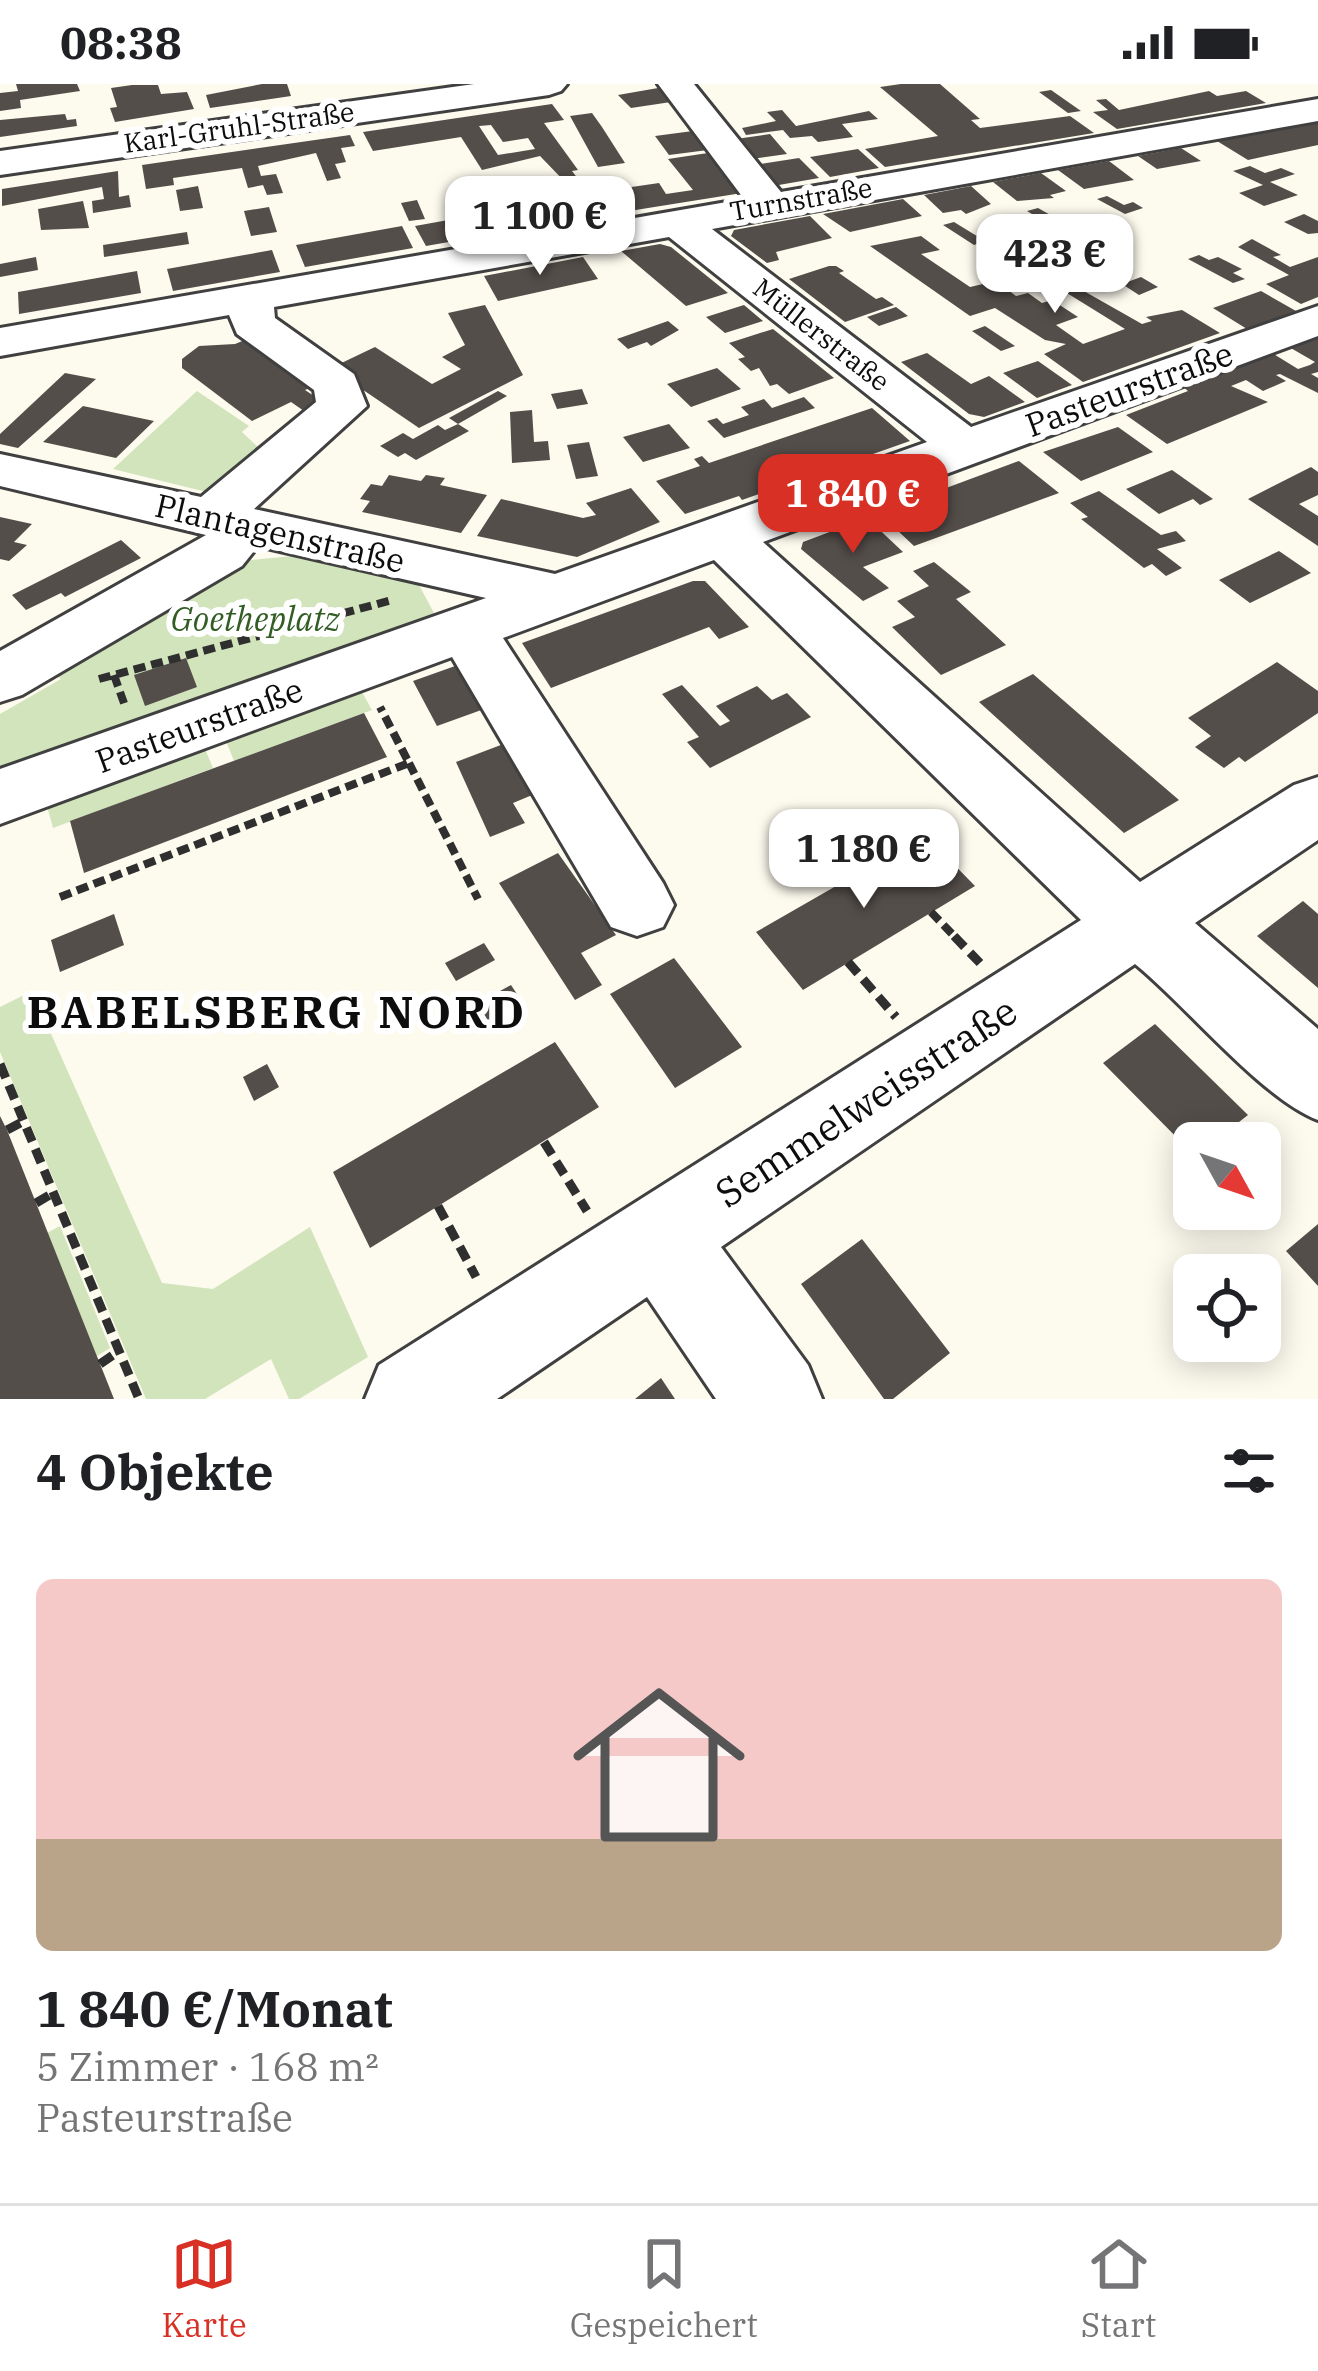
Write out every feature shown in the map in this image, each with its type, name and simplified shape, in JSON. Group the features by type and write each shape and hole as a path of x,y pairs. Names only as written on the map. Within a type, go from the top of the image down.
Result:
{"street":[{"name":"Karl-Gruhl-Straße","path":"0,163 549,84"},
{"path":"676,84 770,206"},
{"name":"Turnstraße","path":"0,342 1318,110"},
{"name":"Müllerstraße","path":"676,222 966,448"},
{"path":"12,672 222,553 228,521 343,406 337,384 253,324 250,298"},
{"name":"Pasteurstraße","path":"0,797 1318,320"},
{"name":"Plantagenstraße","path":"0,470 560,595"},
{"path":"723,536 1086,882 1206,976 1318,1082"},
{"path":"466,629 637,905"},
{"name":"Semmelweisstraße","path":"413,1399 1318,804"},
{"path":"639,1251 774,1399"}],"path":[{"path":"12,672 50,692 429,590 466,629"},
{"path":"360,668 478,899"},
{"path":"60,897 409,764"},
{"path":"0,1064 139,1399"},
{"path":"7,1130 24,1121"},
{"path":"544,1142 639,1251"},
{"path":"36,1203 53,1193"},
{"path":"438,1206 508,1336"},
{"path":"100,1364 119,1351"}],"green space":[{"path":"197,391 249,426 242,432 258,447 250,474 223,496 113,469"},
{"name":"Goetheplatz","path":"303,555 418,583 435,615 0,770 0,714 61,679 48,670 241,561"},
{"path":"362,692 372,710 234,761 226,741"},
{"path":"205,749 213,768 53,828 47,806"},
{"path":"32,991 162,1283 213,1289 310,1227 368,1357 299,1399 289,1399 271,1359 205,1399 146,1399 0,1052 0,1007"},
{"path":"60,1226 110,1348 97,1356 47,1233"}],"building":[{"path":"16,84 77,84 80,91 20,100 21,108 0,111 0,93 18,91"},
{"path":"287,84 291,96 210,108 206,95"},
{"path":"940,84 980,119 971,120 980,128 1070,116 1094,133 885,167 865,149 938,136 880,87"},
{"path":"158,85 161,94 187,92 194,109 115,122 110,108 117,107 111,88"},
{"path":"658,88 671,102 631,108 618,95"},
{"path":"1051,90 1081,111 1068,113 1039,92"},
{"path":"1209,91 1217,96 1246,91 1266,103 1117,129 1093,112 1108,110 1096,100 1106,99 1119,110"},
{"path":"552,104 564,120 544,123 578,170 572,171 582,184 569,186 540,156 482,170 461,137 373,151 363,132","holes":["491,125 503,142 528,138 535,149 498,155 479,126"]},
{"path":"782,110 796,126 869,111 878,119 842,124 853,137 818,142 812,136 790,138 783,130 746,135 742,128 776,121 767,112"},
{"path":"592,113 625,163 598,167 570,116"},
{"path":"65,114 67,120 76,119 77,126 0,137 0,120"},
{"path":"1318,123 1318,145 1248,160 1217,141"},
{"path":"693,131 708,150 669,155 655,136"},
{"path":"770,134 787,154 751,159 736,139"},
{"path":"350,135 355,146 341,148 346,162 335,164 341,178 327,181 316,153 258,166 261,176 276,174 283,193 267,195 263,185 248,188 242,168 173,178 174,185 146,189 142,165"},
{"path":"1181,148 1201,161 1157,169 1138,156"},
{"path":"858,149 879,168 830,177 810,157"},
{"path":"708,153 742,193 598,216 584,194 659,183 666,194 693,190 668,159"},
{"path":"799,158 819,178 773,186 754,165"},
{"path":"1109,161 1134,180 1084,189 1058,170"},
{"path":"1250,166 1265,173 1281,168 1295,174 1270,182 1298,195 1264,206 1239,193 1263,185 1233,171"},
{"path":"118,171 119,197 129,195 131,207 93,213 92,201 104,199 102,187 2,206 2,189"},
{"path":"1041,173 1066,191 1050,195 1054,198 1017,201 993,182"},
{"path":"198,186 203,208 180,211 176,190"},
{"path":"971,186 991,204 966,214 961,210 943,213 924,195"},
{"path":"1107,196 1143,208 1125,214 1097,199"},
{"path":"572,197 586,219 489,235 478,215 494,212 487,201 508,198 514,208"},
{"path":"903,199 922,216 850,232 823,214"},
{"path":"417,200 425,219 409,221 401,203"},
{"path":"83,201 89,228 41,230 38,209"},
{"path":"269,207 277,232 251,236 244,211"},
{"path":"1038,208 1091,238 1080,242 1057,229 1042,235 1025,224 1040,219 1027,211"},
{"path":"1304,214 1318,221 1318,233 1308,234 1284,222"},
{"path":"810,216 832,238 776,252 779,260 767,263 731,236 734,230"},
{"path":"465,217 477,237 426,246 415,226"},
{"path":"954,222 985,241 974,245 943,225"},
{"path":"402,226 413,248 305,267 296,245"},
{"path":"187,232 189,244 104,257 103,245"},
{"path":"921,236 940,250 921,254 970,287 996,281 1016,296 1028,293 1042,303 1052,300 1078,317 1056,325 1083,344 1125,329 1033,272 1045,269 1142,324 1152,321 1146,317 1182,310 1220,333 1083,382 1044,354 1066,344 1045,340 995,308 970,316 870,246"},
{"path":"1252,239 1281,255 1273,257 1290,267 1318,257 1318,297 1301,304 1266,284 1289,275 1238,247"},
{"path":"660,244 671,247 728,293 686,306 621,251"},
{"path":"272,250 280,272 173,291 167,269"},
{"path":"1199,255 1209,260 1218,257 1242,269 1233,273 1245,279 1233,283 1188,259"},
{"path":"36,257 38,270 0,277 0,264"},
{"path":"583,257 598,279 498,301 484,276"},
{"path":"829,266 844,271 839,273 876,299 882,297 894,305 845,322 789,279"},
{"path":"137,271 141,293 19,314 18,292"},
{"path":"1141,277 1158,287 1139,295 1122,284"},
{"path":"1261,291 1296,311 1247,329 1213,308"},
{"path":"485,305 523,375 419,428 331,368 375,347 432,384 461,369 442,357 465,345 448,313"},
{"path":"744,305 763,321 725,333 706,317"},
{"path":"896,307 908,316 879,326 867,317"},
{"path":"668,321 679,330 651,346 647,342 628,349 617,339"},
{"path":"985,326 1015,346 1001,351 972,331"},
{"path":"773,329 834,378 789,394 777,384 770,386 759,368 751,371 738,359 745,357 729,343"},
{"path":"257,335 314,386 305,390 323,402 304,411 291,402 252,421 182,368 182,359 199,346 235,344"},
{"path":"1318,337 1318,372 1311,374 1318,378 1318,393 1280,374 1276,375 1286,381 1263,391 1246,380 1231,386 1268,402 1167,444 1126,415 1188,391 1182,386 1272,353 1298,369 1310,365 1315,362 1289,347"},
{"path":"927,353 971,384 989,376 1025,402 984,417 969,414 901,362"},
{"path":"1038,361 1072,385 1037,398 1003,373"},
{"path":"717,368 741,389 691,407 667,384"},
{"path":"65,373 96,379 18,448 0,444 0,434"},
{"path":"582,389 588,404 557,409 551,394"},
{"path":"498,391 507,396 458,424 449,418"},
{"path":"804,397 815,408 724,438 707,421 717,418 723,424 749,415 741,407 764,399 772,408"},
{"path":"83,406 154,421 116,458 43,442"},
{"path":"872,408 910,441 742,500 739,496 685,514 656,481 700,466 694,459 702,456 709,463"},
{"path":"532,410 534,442 548,441 550,460 512,463 510,412"},
{"path":"458,424 469,431 416,460 405,453 398,457 380,446 403,433 413,439 438,425 445,430"},
{"path":"669,424 690,448 643,462 623,437"},
{"path":"1118,427 1153,452 1081,481 1043,452"},
{"path":"589,442 598,476 576,479 567,445"},
{"path":"1019,461 1059,493 914,546 879,513"},
{"path":"1311,467 1318,472 1318,495 1299,504 1318,516 1318,546 1248,499"},
{"path":"1172,470 1213,499 1200,505 1193,499 1159,514 1126,489"},
{"path":"389,475 421,481 426,475 445,478 440,485 487,495 461,533 362,512 370,501 360,499 371,484 382,486"},
{"path":"631,488 660,522 577,557 477,536 501,499 583,518 596,515 586,503"},
{"path":"1099,491 1161,535 1176,531 1186,541 1157,549 1182,568 1166,576 1152,564 1144,568 1081,519 1088,517 1070,503"},
{"path":"0,517 32,524 14,542 27,545 9,561 0,559"},
{"path":"867,518 903,552 863,567 889,588 863,601 801,549 803,542"},
{"path":"121,540 141,558 65,597 61,593 26,610 12,595"},
{"path":"1279,551 1311,573 1250,603 1219,580"},
{"path":"934,562 971,592 956,599 1006,645 941,675 892,627 915,617 897,601 929,586 913,571"},
{"path":"693,581 705,581 749,627 719,639 709,627 551,688 522,643"},
{"path":"186,658 197,687 145,706 134,675"},
{"path":"472,660 498,704 437,726 413,681"},
{"path":"1277,662 1318,691 1318,713 1245,762 1239,757 1224,768 1195,747 1211,736 1188,718"},
{"path":"1033,674 1179,800 1124,833 979,702"},
{"path":"682,685 720,726 730,721 716,706 757,686 772,700 787,693 811,717 710,768 687,742 699,737 662,694"},
{"path":"364,713 387,757 84,873 70,821"},
{"path":"519,738 549,788 513,803 525,823 490,837 456,762"},
{"path":"925,835 975,886 803,990 756,932"},
{"path":"558,853 616,935 581,953 602,985 575,1000 499,883"},
{"path":"1303,901 1318,914 1318,988 1257,936"},
{"path":"114,914 124,945 60,972 51,940"},
{"path":"484,943 495,960 456,981 445,963"},
{"path":"674,958 742,1047 675,1088 610,994"},
{"path":"511,985 523,1003 483,1026 471,1007"},
{"path":"1155,1024 1248,1115 1239,1122 1173,1122 1173,1134 1103,1063"},
{"path":"555,1042 599,1107 370,1248 333,1172"},
{"path":"267,1064 279,1087 254,1101 243,1077"},
{"path":"0,1116 7,1130 114,1399 0,1399"},
{"path":"1318,1224 1318,1286 1286,1251"},
{"path":"862,1239 950,1353 893,1399 884,1399 801,1284"},
{"path":"661,1378 675,1399 635,1399"}],"district":[{"name":"BABELSBERG NORD","path":"277,1012"}]}
